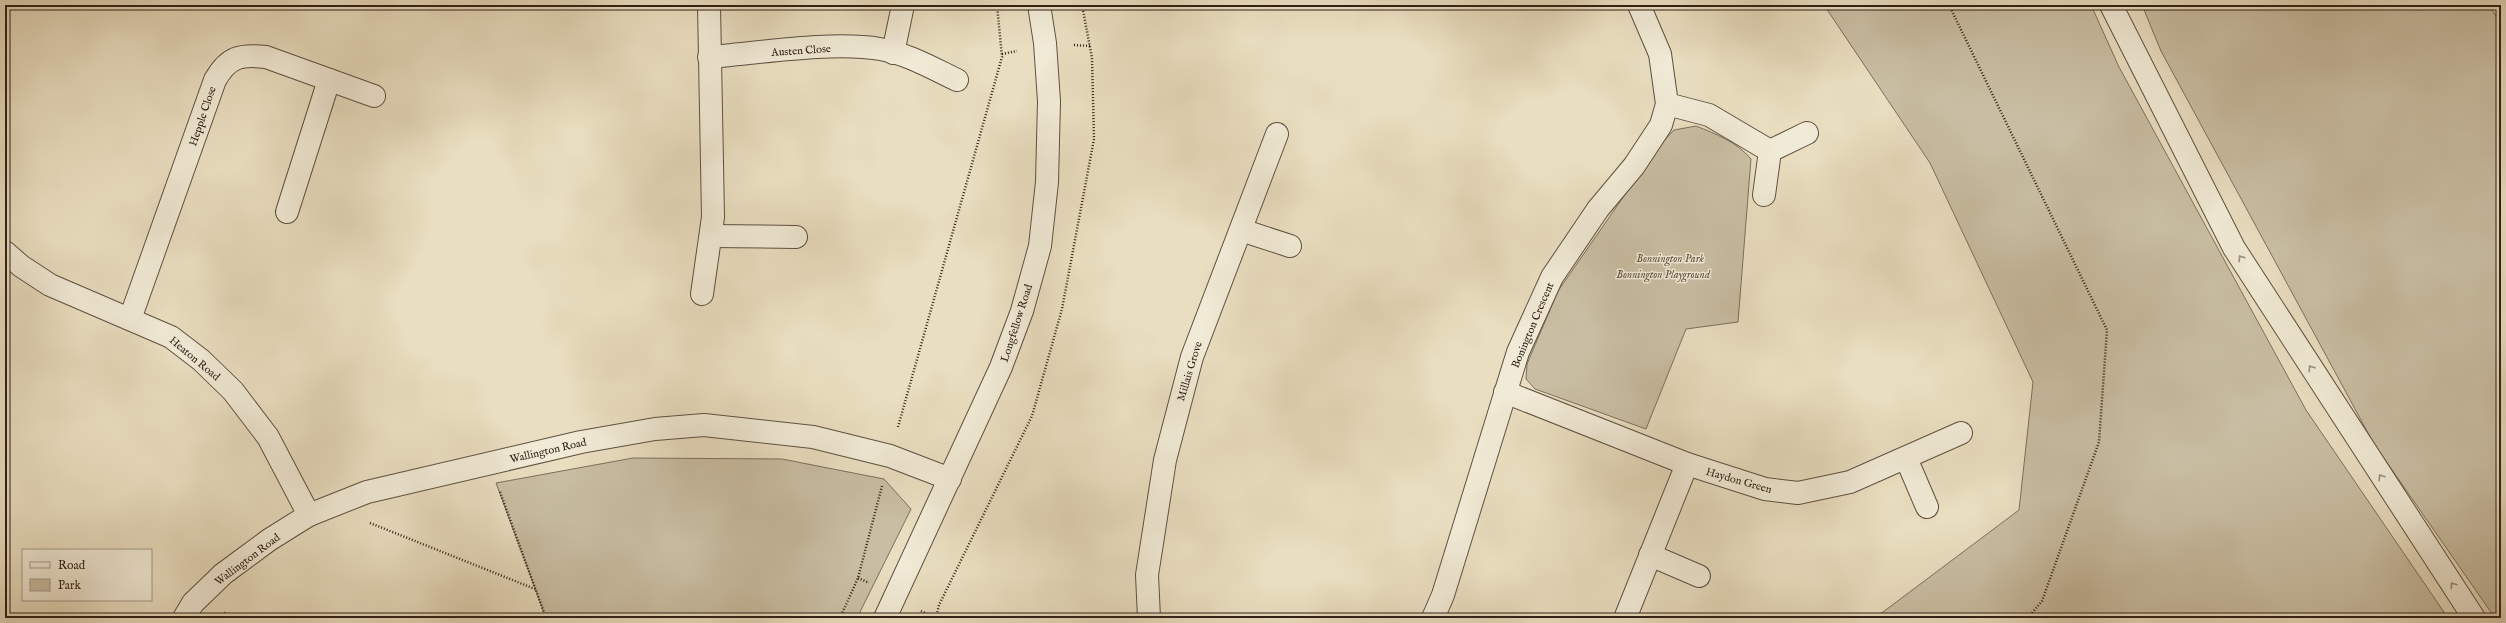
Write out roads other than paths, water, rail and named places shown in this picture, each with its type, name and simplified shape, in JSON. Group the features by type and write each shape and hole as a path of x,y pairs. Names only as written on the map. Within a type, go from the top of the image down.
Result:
{"street":[{"path":"702,294 711,236 713,209 709,5"},
{"path":"893,53 903,5"},
{"name":"Longfellow Road","path":"885,618 1002,367 1022,311 1040,246 1047,182 1049,101 1045,43 1038,5"},
{"name":"Bonington Crescent","path":"1433,618 1443,595 1518,352 1552,277 1598,209 1634,166 1661,125 1667,104 1660,54 1639,5"},
{"path":"2111,5 2234,248 2474,618"},
{"name":"Austen Close","path":"709,57 848,46 893,53 911,58 957,80"},
{"name":"Hepple Close","path":"130,319 215,80 223,66 236,58 250,55 266,57 374,96"},
{"path":"287,212 329,80"},
{"path":"1667,104 1709,115 1770,151"},
{"path":"1770,151 1807,133"},
{"name":"Millais Grove","path":"1149,618 1147,575 1165,460 1192,357 1276,134"},
{"path":"1764,195 1770,151"},
{"path":"1241,230 1290,246"},
{"path":"711,236 796,237"},
{"name":"Heaton Road","path":"5,252 21,266 50,285 171,336 233,391 268,437 319,511"},
{"name":"Haydon Green","path":"1505,392 1687,464 1765,490 1798,493 1850,482 1961,433"},
{"name":"Wallington Road","path":"184,618 193,603 222,574 269,540 319,511 366,492 581,442 655,429 704,425 813,437 890,456 950,479"},
{"path":"1906,458 1927,507"},
{"path":"1626,616 1687,464"},
{"path":"1650,555 1699,576"}],"park label":[{"name":"Bonnington Park","path":"1670,258"},
{"name":"Bonnington Playground","path":"1663,274"}]}
